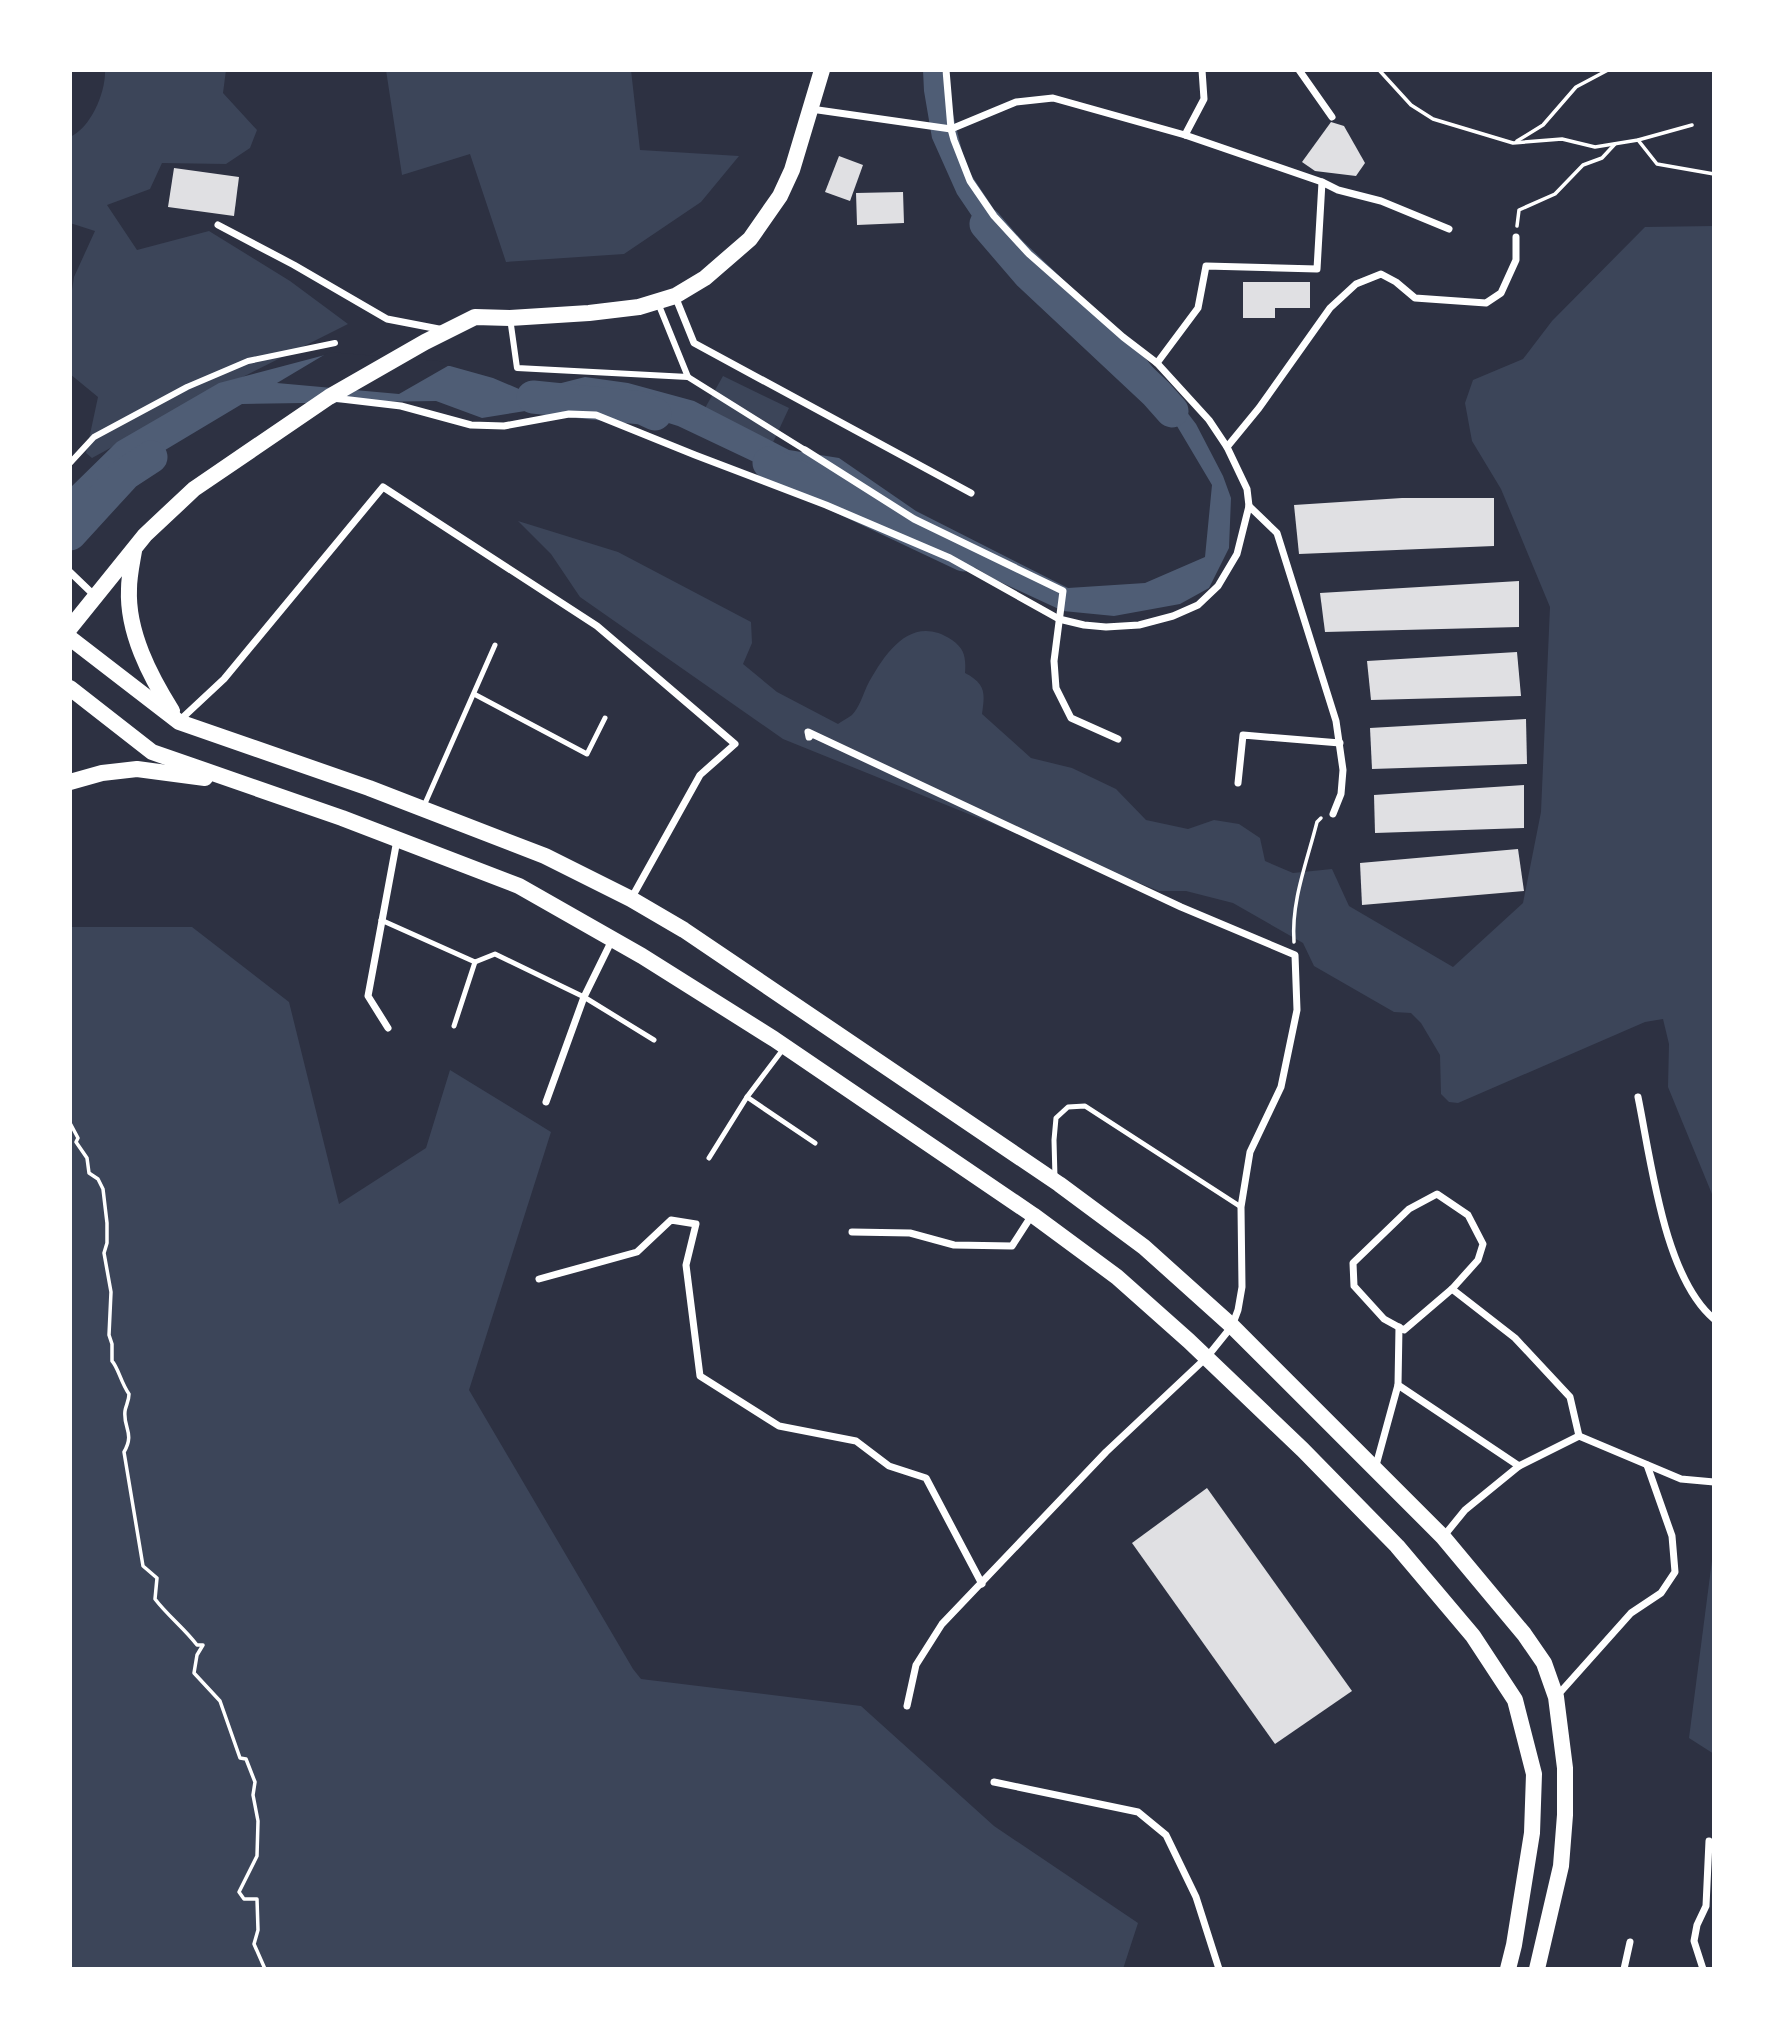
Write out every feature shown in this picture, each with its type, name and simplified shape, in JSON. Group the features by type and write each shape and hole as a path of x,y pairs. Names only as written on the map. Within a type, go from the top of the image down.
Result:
{"main road":[{"path":"70,628 134,549 194,489 336,393 425,342 475,317 510,318 614,311 658,303 705,278 734,256 765,220 780,195 792,170 822,70"},
{"path":"134,549 128,590 134,631 155,684 179,722"},
{"path":"70,638 179,722 422,808 545,856 631,899 742,967 1055,1182 1144,1247 1232,1326 1443,1536 1544,1662 1556,1697 1565,1768 1564,1828 1561,1866 1537,1969"},
{"path":"70,688 152,752 397,839 519,886 612,940 785,1047 1033,1215 1117,1277 1207,1357 1397,1546 1473,1636 1515,1700 1534,1774 1532,1833 1508,1969"},
{"path":"70,782 102,773 137,769 240,783"}],"street":[{"path":"336,393 401,406 471,425 504,426 569,414 596,415 826,505 937,552 1059,619 1106,627 1139,625 1198,605 1218,586 1237,554 1249,506 1247,489 1227,447 1209,420 1157,363 1123,338 1029,254 994,216 970,181 951,129 946,70"},
{"path":"1185,135 1204,99 1202,70"},
{"path":"1299,70 1332,117"},
{"path":"811,109 951,129 1016,102 1053,98 1185,135 1322,182 1338,190 1381,201 1449,229"},
{"path":"1157,363 1198,308 1206,266 1317,269 1322,182"},
{"path":"218,225 387,319 448,331"},
{"path":"1227,447 1259,408 1330,308 1356,284 1381,274 1396,282 1415,298 1486,303 1501,293 1516,260 1516,237"},
{"path":"675,296 694,343 971,493"},
{"path":"658,303 688,377"},
{"path":"510,318 517,368 688,377 914,519 1063,591 1054,661 1056,688 1071,718 1118,739"},
{"path":"70,463 94,437 187,387 248,361 335,343"},
{"path":"179,722 224,679 383,487 597,626 735,744 701,775 631,899"},
{"path":"1249,506 1277,533 1336,721 1343,770 1341,794 1333,814"},
{"path":"70,572 96,596"},
{"path":"809,737 808,732 1181,907 1296,955 1297,1010 1281,1087 1250,1152 1241,1207 1242,1287 1232,1326 1207,1357 1106,1452 942,1624 916,1665 907,1706"},
{"path":"1238,783 1243,735 1340,743"},
{"path":"388,1028 368,996 397,839"},
{"path":"547,1102 584,997 612,940"},
{"path":"1638,1097 1673,1254 1700,1307 1714,1319"},
{"path":"1437,1194 1468,1215 1483,1244 1478,1260 1452,1289 1404,1331 1384,1319 1354,1286 1353,1263 1409,1209 1437,1194"},
{"path":"852,1232 909,1233 954,1245 1012,1246 1033,1215"},
{"path":"539,1279 637,1252 671,1220 696,1224 686,1265 700,1376 779,1426 856,1441 889,1466 926,1478 982,1584"},
{"path":"1452,1289 1515,1338 1570,1397 1579,1436"},
{"path":"1375,1469 1398,1385 1399,1327"},
{"path":"1398,1385 1519,1466"},
{"path":"1443,1536 1465,1510 1519,1466 1579,1436 1681,1479 1714,1482"},
{"path":"1556,1697 1631,1613 1661,1593 1675,1572 1672,1536 1647,1465"},
{"path":"994,1782 1138,1812 1166,1835 1196,1897 1219,1969"},
{"path":"1703,1969 1694,1941 1697,1925 1706,1906 1709,1841"},
{"path":"1624,1969 1630,1942"}],"lane":[{"path":"422,808 495,645"},
{"path":"474,694 587,754 606,718"},
{"path":"382,920 475,962 495,954 584,997 654,1040"},
{"path":"454,1026 475,962"},
{"path":"709,1158 747,1097 785,1047"},
{"path":"747,1097 815,1143"},
{"path":"1055,1182 1056,1118 1068,1107 1085,1106 1241,1207"}],"path":[{"path":"1379,70 1411,105 1433,119 1513,143 1562,139 1595,147 1638,140 1692,125"},
{"path":"1513,143 1543,125 1576,87 1608,70"},
{"path":"1638,140 1657,164 1714,174"},
{"path":"1516,237 1519,210 1555,194 1583,165 1602,158 1617,142"},
{"path":"1296,955 1293,929 1298,889 1317,822 1341,794"},
{"path":"70,1123 78,1138 76,1143 87,1158 89,1173 98,1179 103,1189 107,1243 104,1253 111,1292 112,1361 116,1365 121,1384 129,1394 125,1411 130,1442 124,1452 143,1566 156,1578 155,1599 197,1645 203,1645 197,1655 194,1673 220,1701 240,1758 246,1759 255,1782 253,1795 258,1821 257,1856 239,1892 244,1899 257,1899 258,1930 254,1944 265,1969"}],"shaded area":[{"path":"105,70 226,70 223,93 257,130 250,148 226,164 162,163 150,189 107,205 137,250 209,231 290,281 348,324 215,391 92,458 86,453 98,397 70,374 70,303 74,277 95,231 70,223 70,137 91,118 103,88"},
{"path":"386,70 631,70 640,150 739,156 701,202 624,254 506,262 470,154 402,175"},
{"path":"923,70 942,70 966,167 1001,220 1147,360 1196,424 1223,476 1231,498 1229,548 1209,588 1180,604 1114,616 1063,611 996,580 870,506 843,483 792,480 678,426 595,400 482,418 436,401 242,404 125,474 70,534 70,488 117,442 219,383 325,355 450,366 493,378 526,392 585,377 628,383 694,401 789,450 839,458 916,511 1068,588 1145,583 1205,557 1212,485 1171,416 1126,361 1053,289 980,228 957,194 932,138"},
{"path":"1714,226 1714,1199 1668,1087 1669,1044 1663,1019 1645,1022 1458,1103 1449,1102 1441,1094 1440,1055 1421,1023 1411,1013 1394,1012 1314,966 1303,943 1233,903 1186,891 1159,891 783,739 580,597 551,554 518,521 618,552 751,622 752,643 743,664 777,692 838,724 852,715 882,661 901,641 924,631 952,640 962,650 965,673 980,685 984,700 982,714 1031,758 1072,768 1116,789 1146,820 1188,829 1214,820 1239,824 1260,838 1265,861 1293,873 1332,869 1349,906 1453,967 1523,903 1541,812 1550,607 1501,489 1472,441 1465,403 1473,380 1523,359 1552,321 1645,227"},
{"path":"723,376 789,408 769,451 700,417"},
{"path":"70,927 192,927 289,1002 339,1204 426,1148 450,1070 551,1132 469,1390 633,1669 641,1679 861,1706 994,1826 1138,1923 1123,1969 70,1969"},
{"path":"1714,1545 1714,1754 1689,1738"}],"pier":[{"path":"329,352 453,363 399,394 277,383"}],"building":[{"path":"1331,122 1344,126 1365,163 1356,176 1315,171 1302,162"},
{"path":"839,156 863,165 850,201 825,192"},
{"path":"174,168 239,177 234,216 168,207"},
{"path":"903,192 904,223 857,225 856,193"},
{"path":"1243,282 1310,282 1310,308 1275,308 1275,318 1243,318"},
{"path":"1402,498 1494,498 1494,546 1299,554 1294,505"},
{"path":"1519,581 1519,627 1325,632 1320,593"},
{"path":"1517,652 1521,696 1371,700 1367,661"},
{"path":"1526,719 1527,764 1372,769 1370,728"},
{"path":"1524,785 1524,828 1375,833 1374,795"},
{"path":"1518,849 1524,891 1362,905 1360,863"},
{"path":"1207,1488 1352,1691 1275,1744 1132,1543"}],"waterway":[{"path":"986,224 1029,274 1172,411"},
{"path":"533,397 642,408 655,414"},
{"path":"70,534 125,474 151,457"},
{"path":"769,463 964,555"}]}
